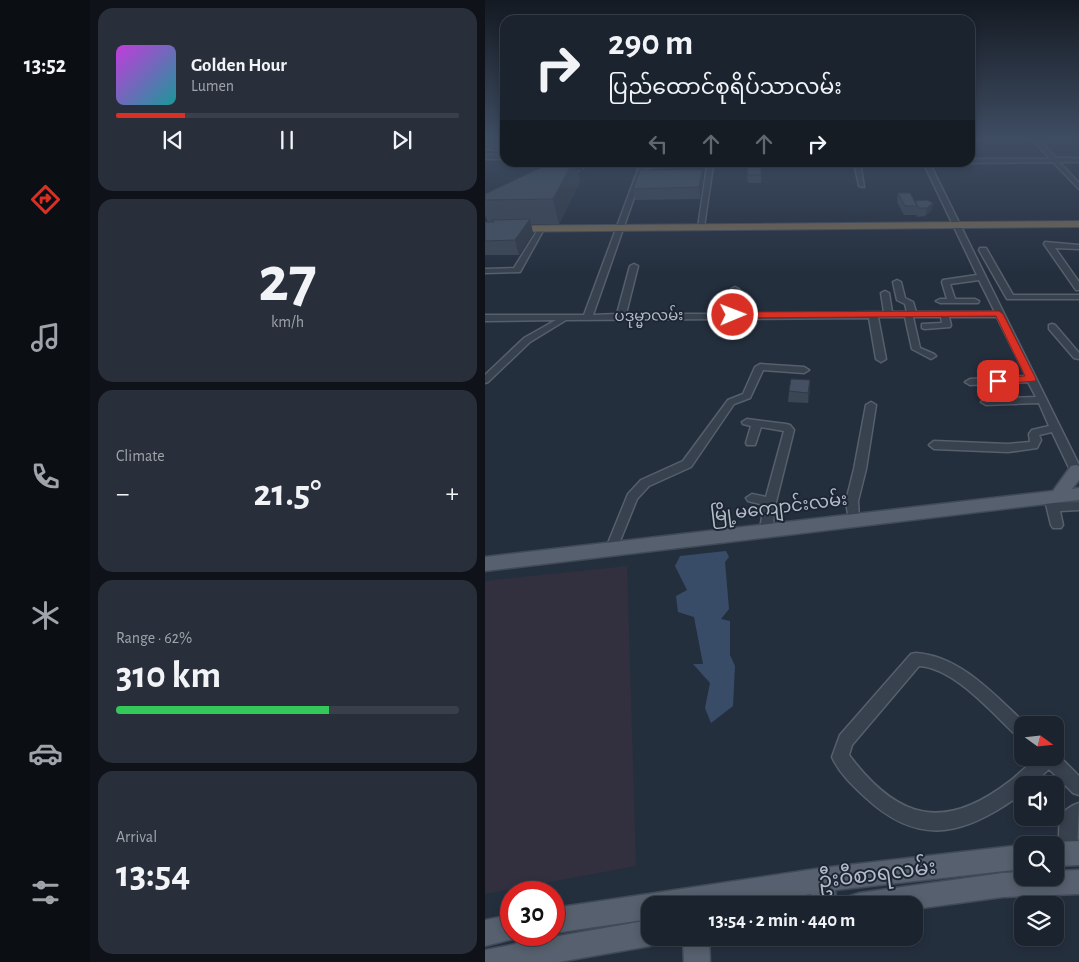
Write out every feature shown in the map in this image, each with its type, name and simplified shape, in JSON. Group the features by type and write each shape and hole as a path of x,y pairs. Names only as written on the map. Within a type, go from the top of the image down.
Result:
{"highway":[{"path":"485,229 1079,222"}],"main road":[{"path":"1054,500 1078,473"},
{"name":"မြို့မကျောင်းလမ်း","path":"485,564 853,519 1054,500 1079,494"},
{"name":"ဦးဝီစာရလမ်း","path":"727,896 822,880 1014,858"},
{"path":"822,880 824,896"},
{"name":"ဦးဝီစာရလမ်း","path":"923,896 1003,885 1079,882"},
{"name":"ဦးဝီစာရလမ်း","path":"565,919 641,909"},
{"path":"485,933 500,930"},
{"path":"565,941 641,934"},
{"path":"487,962 527,946"},
{"path":"696,946 697,962"}],"street":[{"path":"588,316 591,302 635,184"},
{"path":"701,227 708,184"},
{"path":"937,184 1078,473"},
{"path":"485,271 516,270 541,229"},
{"path":"1079,247 1049,245 1079,288"},
{"path":"983,250 1010,297 1079,297"},
{"path":"621,316 634,266"},
{"path":"952,301 946,282 981,277"},
{"path":"897,282 901,300 909,302 916,348 931,356"},
{"path":"733,315 735,289"},
{"path":"885,293 888,314"},
{"path":"940,301 975,301"},
{"path":"485,380 527,340 549,325 568,317 591,302"},
{"path":"873,314 881,359"},
{"path":"925,326 947,325 944,314"},
{"path":"954,314 958,323"},
{"name":"ပဒုမ္မာလမ်း","path":"485,318 999,314"},
{"path":"1052,327 1079,356"},
{"path":"612,548 638,489 645,483 687,464 731,402 747,396 760,367 805,370"},
{"path":"970,382 1031,379"},
{"path":"986,402 1041,400"},
{"path":"853,519 851,501 860,469 871,405"},
{"path":"751,443 752,423 785,427 789,430 770,502 766,529"},
{"path":"934,445 1008,448 1033,445 1036,440 1034,434 1036,432 1055,428"},
{"path":"753,498 770,502"},
{"path":"1057,525 1054,500 1079,506"},
{"path":"1014,724 951,668 927,658 916,659 846,740 840,757 849,771 891,810 912,818 939,824 975,814 1023,783 1041,766"},
{"path":"1057,766 1079,788"},
{"path":"1072,855 1069,819 1079,811"}],"shaded area":[{"path":"627,566 636,866 555,881 500,881 500,891 485,894 485,581"}],"water":[{"path":"726,551 729,557 725,562 729,609 721,619 730,621 730,655 735,666 733,706 711,723 705,708 710,683 693,664 703,664 694,617 678,612 676,596 687,590 675,566 680,556"}],"building":[{"path":"506,184 561,184 553,199 485,200 485,194"},
{"path":"635,184 700,184 699,187 633,189"},
{"path":"898,193 910,193 917,206 905,206"},
{"path":"927,200 933,203 927,208 919,208 915,201"},
{"path":"530,219 515,240 485,241 485,222 494,222 492,220"},
{"path":"791,379 810,380 808,393 789,391"}],"route":[{"path":"733,315 999,314 1031,379 998,381"}]}
